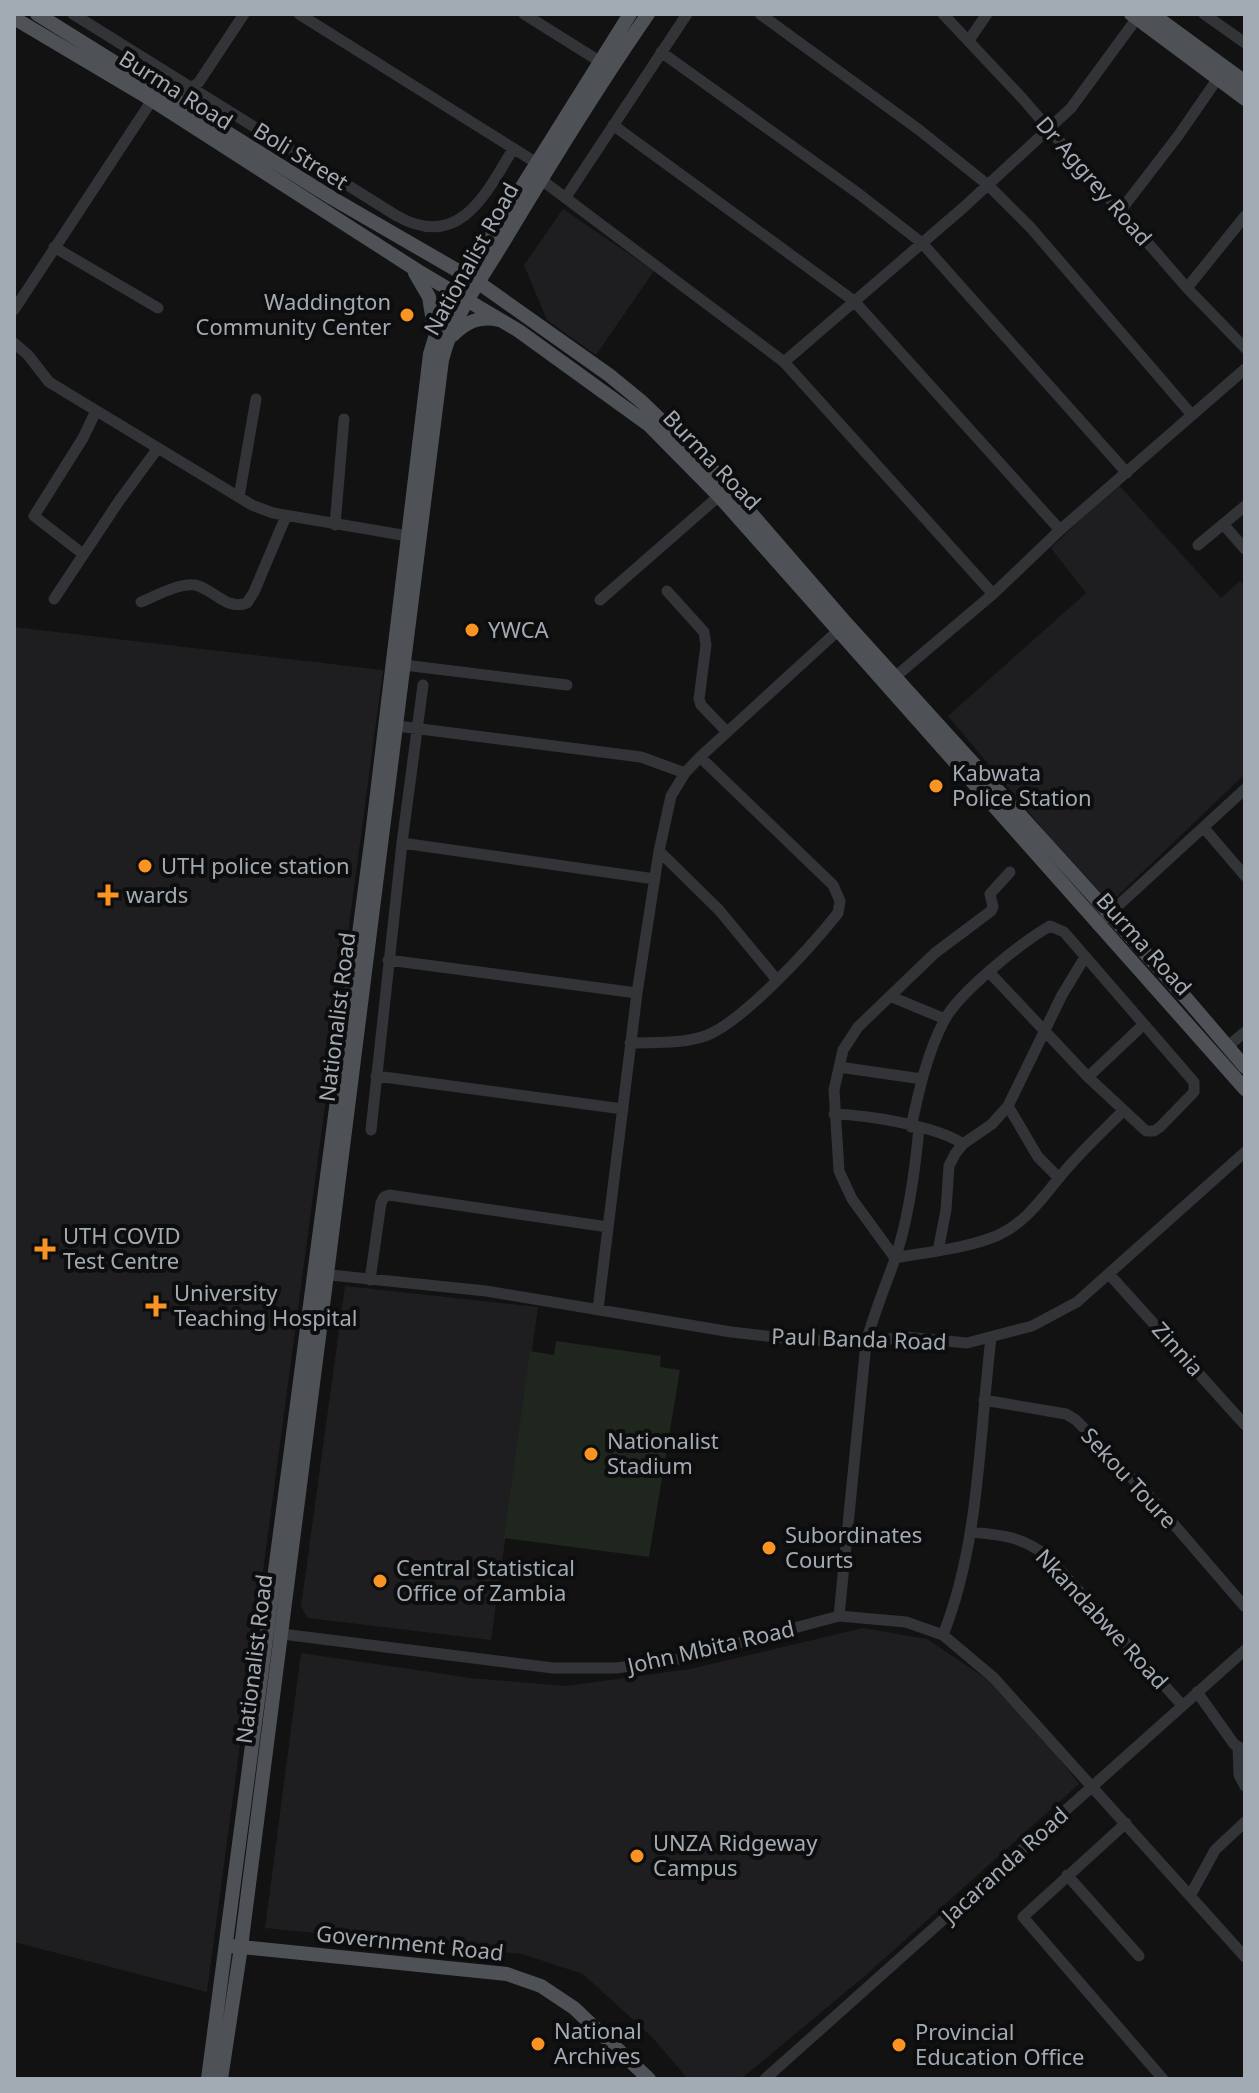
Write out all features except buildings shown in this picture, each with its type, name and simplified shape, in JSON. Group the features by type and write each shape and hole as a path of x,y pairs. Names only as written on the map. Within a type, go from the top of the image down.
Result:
{"main road":[{"name":"Burma Road","path":"37,14 405,263 503,321 649,425 842,627 1103,920 1245,1089"},
{"name":"Nationalist Road","path":"321,1274 372,835 413,537 440,372 440,341 462,297 605,65 630,14"},
{"name":"Nationalist Road","path":"605,65 648,14"},
{"path":"1152,14 1245,82"},
{"path":"1134,16 1245,99"},
{"name":"Burma Road","path":"14,18 156,95 177,100 332,198 473,279 609,375 717,474 842,627"},
{"path":"433,255 465,257 490,252 491,279 501,299"},
{"path":"405,263 429,297 440,341 471,321 482,318 503,321"},
{"name":"Nationalist Road","path":"221,2079 234,1946 273,1632 397,726 413,537"},
{"name":"Burma Road","path":"1103,920 1245,1067"},
{"name":"Nationalist Road","path":"208,2079 234,1946"},
{"name":"Government Road","path":"234,1946 507,1974 541,1986 574,2008 649,2079"}],"street":[{"name":"Boli Street","path":"73,14 397,216 420,227 439,227 469,212 513,149"},
{"path":"177,100 205,73 244,14"},
{"path":"299,14 513,149 566,197 784,362 993,594"},
{"path":"524,14 605,65"},
{"path":"566,197 687,14"},
{"path":"760,14 918,129 988,185 1041,239 1192,415"},
{"name":"Dr Aggrey Road","path":"943,14 1121,210 1187,288 1245,348"},
{"path":"969,40 987,14"},
{"path":"1204,14 1245,43"},
{"path":"784,362 988,185 1071,108 1134,16"},
{"path":"661,52 922,243 1127,473"},
{"path":"1121,210 1218,78"},
{"path":"14,310 156,95"},
{"path":"613,125 854,301 1060,530"},
{"path":"1187,288 1245,216"},
{"path":"54,247 158,308"},
{"path":"14,343 28,355 44,378 263,510 413,537"},
{"path":"890,681 993,594 1060,530 1245,369"},
{"path":"239,497 256,399"},
{"path":"83,554 34,516 83,438 96,411"},
{"path":"335,525 344,419"},
{"path":"54,599 158,448"},
{"path":"600,600 719,496"},
{"path":"1198,545 1245,506"},
{"path":"141,602 190,585 199,586 232,605 247,603 286,516"},
{"path":"1223,524 1245,549"},
{"path":"667,591 704,632 706,645 699,699 727,732"},
{"path":"598,1309 637,993 659,851 671,796 685,773 700,757 842,627"},
{"path":"404,665 567,685"},
{"path":"371,1130 388,960 423,685"},
{"path":"397,726 641,757 685,773"},
{"path":"630,1043 704,1037 738,1015 777,980 838,913 840,901 833,885 700,757"},
{"path":"1103,920 1245,789"},
{"path":"1204,828 1245,876"},
{"path":"402,843 655,879"},
{"path":"659,851 719,910 777,980"},
{"path":"895,1258 852,1199 839,1171 834,1114 839,1067 847,1041 858,1027 935,953 991,911 990,894 1010,872"},
{"path":"839,1616 866,1343 895,1258 915,1168 915,1127 922,1079 945,1019 961,999 990,973 1050,926 1064,932 1194,1082 1196,1090 1154,1131 1146,1131 1088,1077 990,973"},
{"path":"938,1251 946,1210 949,1166 963,1144 992,1124 1008,1106 1072,975 1085,957"},
{"path":"388,960 637,993"},
{"path":"892,997 945,1019"},
{"path":"1088,1077 1143,1025"},
{"path":"1228,1046 1245,1032"},
{"path":"839,1067 922,1079"},
{"path":"376,1076 623,1109"},
{"path":"1008,1106 1038,1157 1059,1178"},
{"path":"895,1258 993,1238 1009,1230 1042,1201 1059,1178 1123,1111"},
{"path":"834,1114 868,1117 950,1135 963,1144"},
{"name":"Paul Banda Road","path":"321,1274 486,1291 731,1332 866,1343 891,1338 967,1343 1055,1316 1077,1302 1245,1152"},
{"path":"370,1280 381,1203 389,1195 608,1227"},
{"name":"Zinnia","path":"1109,1274 1245,1425"},
{"path":"943,1635 959,1589 970,1532 991,1338"},
{"name":"Sekou Toure","path":"984,1400 1066,1414 1076,1420 1152,1499 1245,1607"},
{"name":"Nkandabwe Road","path":"970,1532 1013,1537 1030,1543 1047,1556 1182,1705"},
{"name":"John Mbita Road","path":"273,1632 553,1668 616,1668 675,1660 839,1616 906,1622 943,1635 994,1678 1245,1957"},
{"name":"Jacaranda Road","path":"765,2079 1245,1650"},
{"path":"1197,1692 1241,1749 1239,1775 1245,1786"},
{"path":"1190,1896 1215,1850 1245,1822"},
{"path":"1126,1823 1023,1917 1163,2079"},
{"path":"1067,1875 1139,1956"}],"shaded area":[{"path":"563,209 654,271 596,355 547,320 524,265"},
{"path":"1118,484 1221,598 1240,581 1245,586 1245,774 1110,903 948,716 1086,593 1051,548"},
{"name":"University Teaching Hospital","path":"14,627 383,670 207,1992 14,1942"},
{"path":"345,1286 538,1307 491,1640 308,1618 301,1607"},
{"name":"Nationalist Stadium","path":"556,1341 661,1356 660,1367 680,1370 649,1557 504,1538 530,1351 554,1355"},
{"name":"UNZA Ridgeway Campus","path":"863,1628 927,1639 1009,1694 1079,1784 866,1975 741,2079 688,2079 651,2036 583,1974 522,1954 265,1928 301,1653 471,1678 566,1686 690,1669"}],"place":[{"name":"Waddington Community Center","path":"407,315"},
{"name":"YWCA","path":"472,630"},
{"name":"Kabwata Police Station","path":"936,786"},
{"name":"UTH police station","path":"145,866"},
{"name":"wards","path":"108,895"},
{"name":"UTH COVID Test Centre","path":"45,1249"},
{"name":"University Teaching Hospital","path":"156,1306"},
{"name":"Nationalist Stadium","path":"591,1454"},
{"name":"Subordinates Courts","path":"769,1548"},
{"name":"Central Statistical Office of Zambia","path":"380,1581"},
{"name":"UNZA Ridgeway Campus","path":"637,1856"},
{"name":"National Archives","path":"538,2044"},
{"name":"Provincial Education Office","path":"899,2045"}]}
